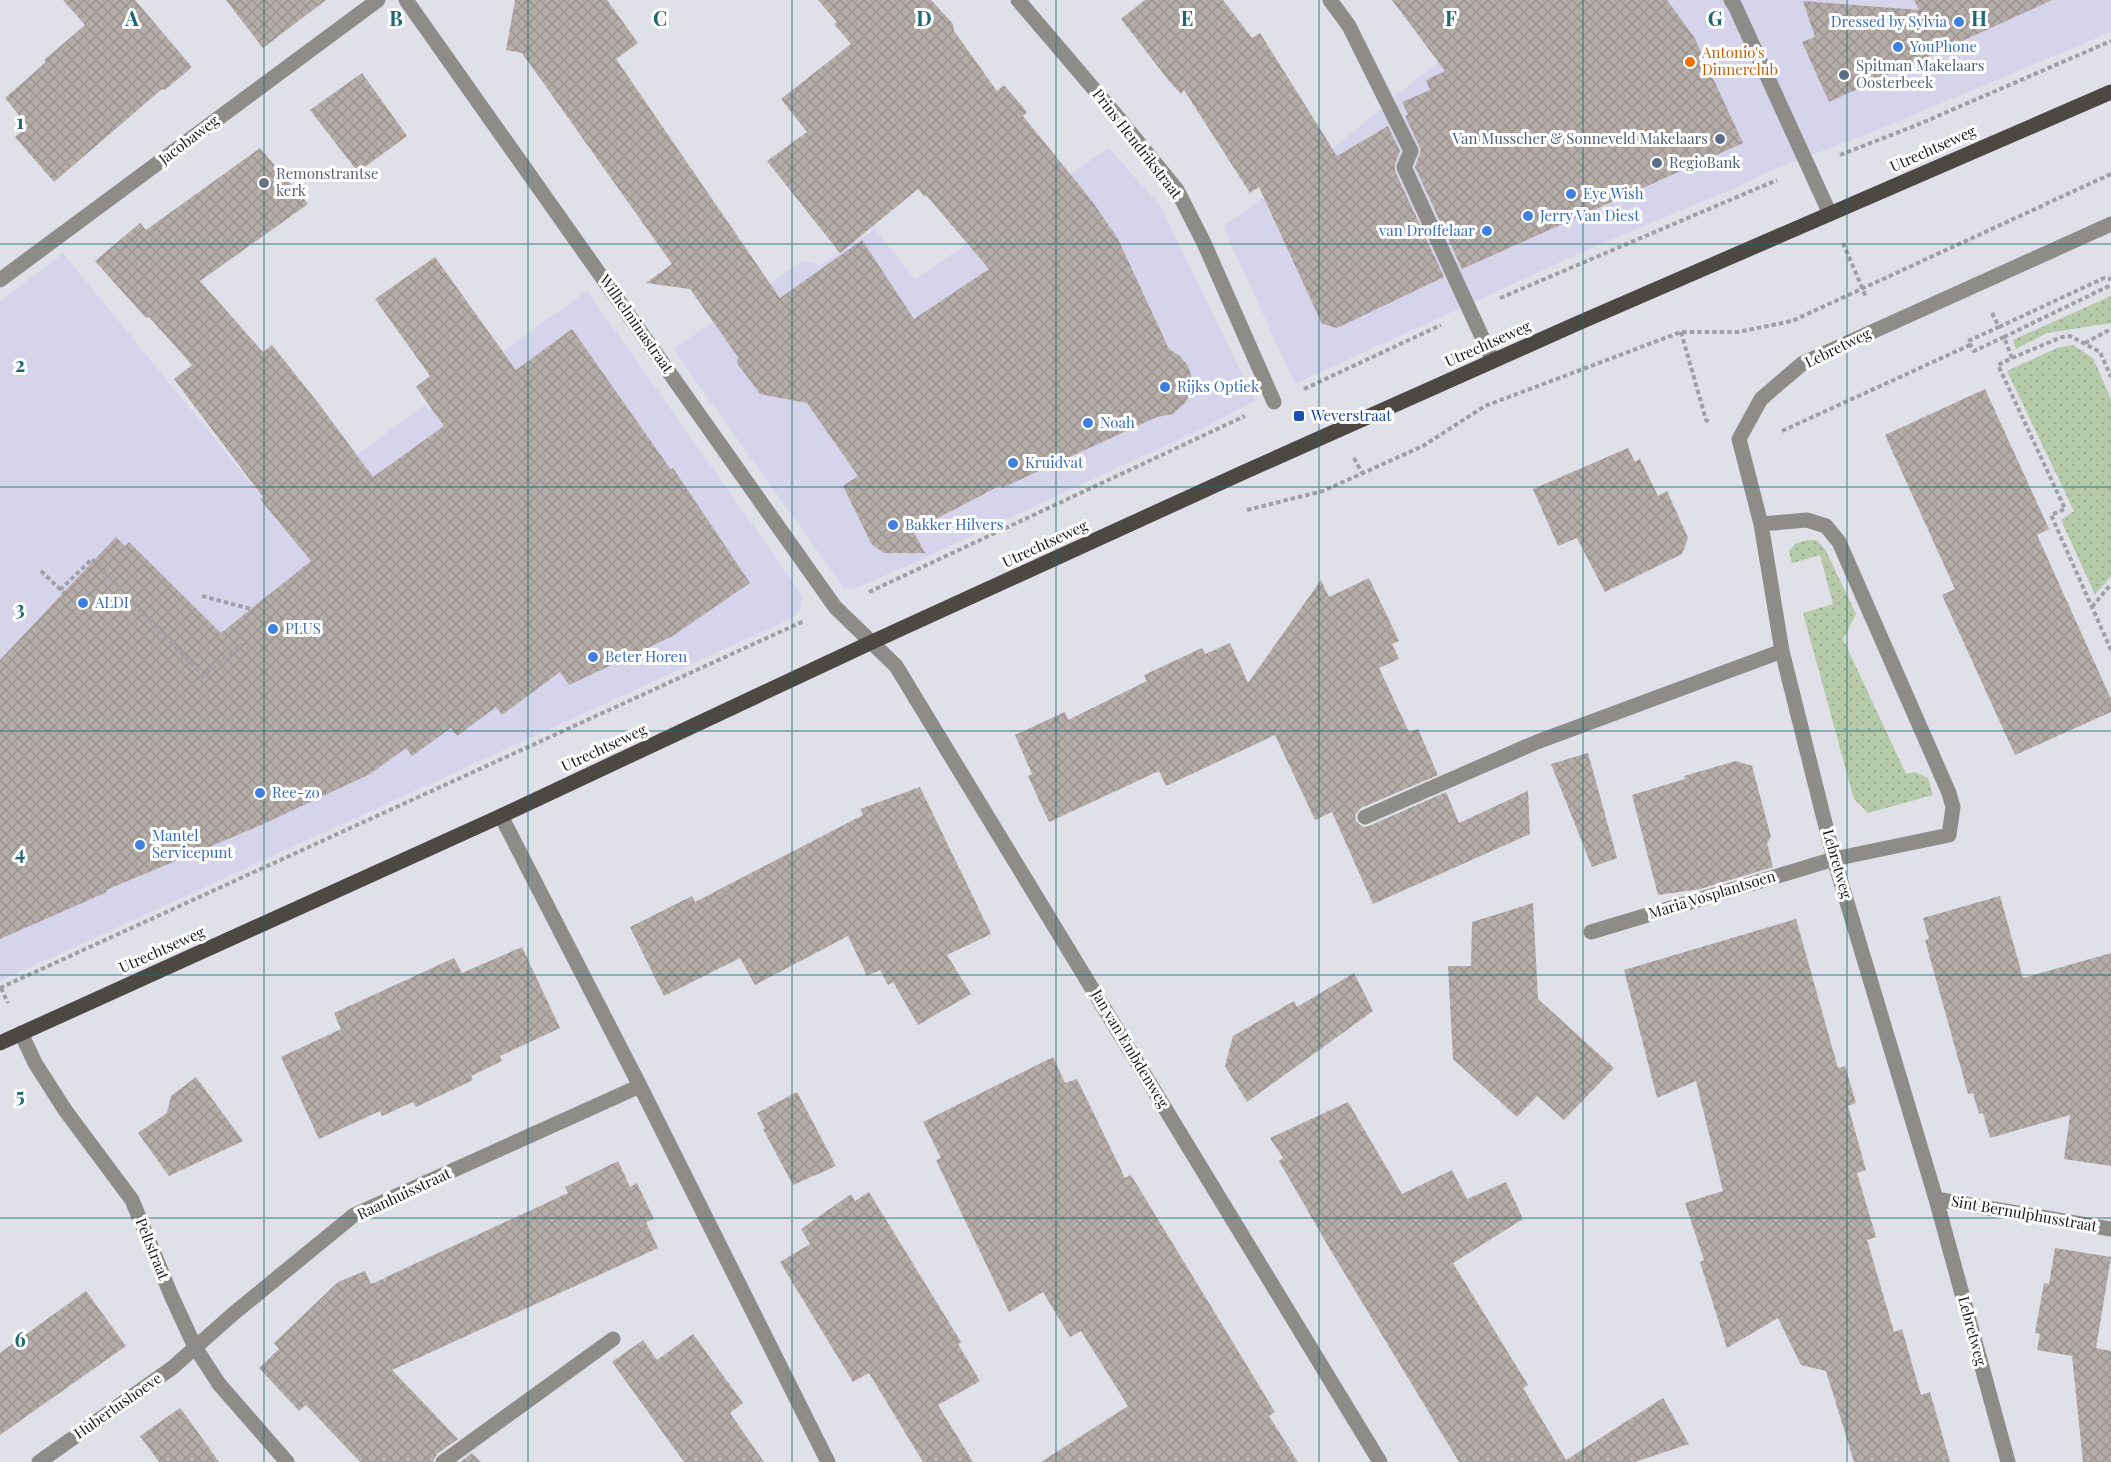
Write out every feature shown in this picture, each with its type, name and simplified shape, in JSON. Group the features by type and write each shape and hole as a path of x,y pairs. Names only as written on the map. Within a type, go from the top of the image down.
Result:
{"main road":[{"name":"Utrechtseweg","path":"0,1043 501,816 872,642 1493,361 2111,92"}],"street":[{"name":"Jacobaweg","path":"0,280 378,0"},
{"name":"Wilhelminastraat","path":"406,0 835,607 872,642"},
{"name":"Prins Hendrikstraat","path":"1018,0 1177,190 1204,243 1274,402"},
{"path":"1330,0 1349,26 1411,151 1404,167 1493,361"},
{"path":"1735,2 1830,214"},
{"path":"1880,328 2111,224"},
{"name":"Lebretweg","path":"1880,328 1803,363 1761,399 1738,439 1761,524 1782,651 1834,858 1936,1199 2008,1462"},
{"name":"Maria Vosplantsoen","path":"1591,932 1834,858 1949,835 1953,807 1885,644 1839,542 1826,526 1807,520 1761,524"},
{"name":"Jan van Embdenweg","path":"872,642 896,666 1380,1462"},
{"path":"1365,817 1537,742 1782,651"},
{"path":"501,816 640,1086 828,1462"},
{"name":"Peltstraat","path":"21,1033 35,1063 65,1110 132,1200 195,1347 219,1384 287,1462"},
{"name":"Raanhuisstraat","path":"195,1347 354,1215 640,1086"},
{"name":"Sint Bernulphusstraat","path":"1936,1199 2111,1229"},
{"path":"443,1462 613,1339"},
{"name":"Hubertushoeve","path":"39,1462 172,1368 195,1347"}],"path":[{"name":"Utrechtseweg","path":"0,988 835,607 1548,276 1808,167 1917,125 2111,41"},
{"path":"1240,512 1323,491 1423,446 1485,406 1681,332 1738,332 1792,321 2111,174"},
{"path":"1830,214 1880,328"},
{"path":"1999,327 2104,278 2111,279"},
{"path":"1992,330 1968,341 1974,351 2111,285"},
{"path":"2084,343 2111,329"},
{"path":"1681,332 1706,420 1738,439 1786,431 1970,345"},
{"path":"2111,376 2100,352 2070,336 2012,357 1998,365 2065,509 2051,515 2111,650"},
{"path":"2004,337 2012,357"},
{"path":"1351,452 1362,473"},
{"path":"41,571 62,592 92,559 203,676 242,644"},
{"path":"2092,607 2111,584"},
{"path":"202,596 251,609"}],"shaded area":[{"path":"1496,0 2111,0 2111,32 1867,134 1772,170 1735,188 1602,243 1295,384 1223,226 1325,155 1502,9"},
{"path":"1109,148 1161,207 1255,401 1203,428 898,570 854,589 844,588 673,349 803,261 820,265 875,229 915,279"},
{"path":"63,253 258,492 336,438 352,458 425,405 429,410 468,380 466,378 587,291 798,589 802,599 800,609 792,618 0,981 0,302"}],"green space":[{"path":"2111,296 2111,323 2047,333 2016,349 2013,340"},
{"path":"2073,345 2093,358 2111,399 2111,576 2095,595 2061,520 2074,511 2007,371 2057,348"},
{"path":"1816,540 1825,549 1856,614 1843,639 1906,774 1914,772 1928,778 1933,795 1868,813 1854,799 1803,613 1833,604 1820,555 1793,563 1789,551 1795,544"}],"building":[{"path":"63,0 135,0 192,67 165,90 162,89 54,182 15,137 28,126 5,98 85,25"},
{"path":"226,0 326,0 263,48"},
{"path":"515,0 607,0 638,43 616,59 780,298 862,240 914,319 989,269 926,195 925,197 918,189 840,253 767,161 807,132 781,99 851,44 834,24 837,22 818,0 931,0 953,24 954,31 997,91 1004,85 1027,112 1023,116 1092,201 1118,239 1169,349 1180,356 1188,366 1193,382 1186,402 1173,414 1157,417 1002,488 1001,485 913,531 925,553 884,553 872,545 843,486 858,476 807,403 760,394 737,363 738,357 690,289 646,283 672,264 522,53 506,50"},
{"path":"1145,0 1223,0 1252,38 1260,33 1337,156 1388,126 1400,151 1395,171 1444,277 1337,328 1322,324 1259,187 1250,193 1184,90 1181,94 1169,81 1121,19"},
{"path":"1392,0 1667,0 1694,37 1743,143 1462,269 1415,167 1421,150 1405,116 1408,114 1402,102 1430,90 1426,80 1445,71"},
{"path":"1914,0 2052,0 1829,102 1802,42 1815,37 1803,1 1919,10"},
{"path":"362,73 407,136 358,172 310,110"},
{"path":"260,148 308,204 200,281 263,352 272,345 373,477 444,426 416,387 430,376 375,299 435,257 516,370 572,329 671,470 673,468 750,583 671,637 569,685 560,672 502,715 496,707 457,736 451,728 412,756 406,748 370,774 259,826 106,890 107,892 0,939 0,660 116,537 125,546 129,542 221,633 311,561 260,499 263,497 174,379 192,365 95,261 140,223 146,230"},
{"path":"1985,389 2049,529 2037,535 2111,699 2111,712 2015,755 1942,595 1955,589 1885,435"},
{"path":"1628,448 1635,462 1640,459 1658,496 1667,491 1688,538 1682,554 1605,592 1577,538 1558,546 1533,489"},
{"path":"1369,578 1399,641 1392,644 1399,659 1379,668 1409,732 1418,729 1438,775 1361,808 1355,815 1356,821 1363,827 1369,826 1446,792 1459,823 1528,791 1530,834 1373,904 1332,812 1315,820 1275,735 1166,786 1159,771 1049,822 1028,776 1032,774 1015,735 1065,712 1068,720 1147,681 1144,675 1202,648 1205,654 1230,643 1248,683 1321,580 1329,597"},
{"path":"1588,753 1617,858 1592,867 1551,764"},
{"path":"1736,761 1752,766 1771,837 1767,843 1773,867 1700,889 1658,895 1632,795 1685,779 1684,776"},
{"path":"920,787 991,934 947,955 971,994 918,1025 893,982 888,985 880,970 867,976 848,936 755,985 740,958 664,996 630,927 692,896 695,902 863,815 860,809"},
{"path":"2000,896 2023,978 2111,953 2111,1166 2064,1159 2070,1115 1990,1138 1983,1113 1979,1114 1973,1093 1968,1094 1925,940 1929,939 1923,918"},
{"path":"1533,903 1538,999 1614,1068 1564,1120 1537,1096 1517,1117 1453,1059 1448,966 1471,966 1472,922"},
{"path":"1796,919 1838,1068 1845,1066 1856,1103 1848,1106 1866,1170 1857,1173 1876,1237 1867,1240 1894,1332 1902,1329 1921,1395 1930,1392 1950,1462 1854,1462 1826,1371 1801,1365 1778,1318 1727,1348 1700,1262 1704,1260 1685,1203 1723,1191 1696,1081 1657,1098 1624,970"},
{"path":"522,947 560,1028 500,1056 502,1061 471,1076 473,1080 416,1107 413,1102 382,1116 380,1111 319,1139 281,1057 341,1029 334,1013 454,958 462,973"},
{"path":"1354,973 1373,1011 1247,1102 1225,1066 1233,1036 1294,1001 1297,1007"},
{"path":"1053,1057 1065,1083 1077,1079 1125,1178 1131,1175 1275,1412 1269,1416 1298,1462 1041,1462 1128,1406 1081,1331 1070,1337 1043,1292 1009,1312 936,1160 941,1158 923,1122"},
{"path":"196,1077 243,1141 169,1176 138,1133 167,1113 171,1096"},
{"path":"797,1092 836,1166 793,1185 757,1113"},
{"path":"1348,1102 1402,1194 1452,1170 1467,1199 1506,1182 1523,1219 1453,1263 1528,1385 1523,1388 1566,1460 1663,1398 1689,1444 1635,1462 1459,1462 1331,1251 1279,1161 1283,1158 1270,1138"},
{"path":"618,1161 630,1187 637,1183 654,1219 646,1222 658,1248 392,1370 458,1439 437,1454 433,1462 360,1462 306,1405 299,1411 259,1368 279,1349 274,1343 338,1282 365,1271 371,1284 383,1279 386,1282 384,1278 568,1193 565,1187"},
{"path":"869,1192 961,1342 958,1344 980,1381 938,1405 973,1462 923,1462 869,1373 853,1382 780,1262 810,1244 801,1229 851,1194 855,1201"},
{"path":"2055,1248 2111,1257 2096,1348 2111,1351 2111,1462 2083,1462 2072,1356 2037,1350 2040,1334 2035,1333 2044,1283 2049,1284"},
{"path":"86,1291 126,1346 0,1435 0,1353"},
{"path":"693,1334 743,1403 730,1413 764,1462 684,1462 612,1362 643,1340 657,1360"},
{"path":"180,1408 219,1462 159,1462 140,1436"},
{"path":"472,1453 481,1462 460,1462"}],"place":[{"name":"Dressed by Sylvia","path":"1959,22"},
{"name":"YouPhone","path":"1898,47"},
{"name":"Antonio's Dinnerclub","path":"1690,62"},
{"name":"Spitman Makelaars Oosterbeek","path":"1844,75"},
{"name":"Van Musscher & Sonneveld Makelaars","path":"1720,139"},
{"name":"RegioBank","path":"1657,163"},
{"name":"Remonstrantse kerk","path":"264,183"},
{"name":"Eye Wish","path":"1571,194"},
{"name":"Jerry Van Diest","path":"1528,216"},
{"name":"van Droffelaar","path":"1487,231"},
{"name":"Rijks Optiek","path":"1165,387"},
{"name":"Weverstraat","path":"1299,416"},
{"name":"Noah","path":"1088,423"},
{"name":"Kruidvat","path":"1013,463"},
{"name":"Bakker Hilvers","path":"893,525"},
{"name":"ALDI","path":"83,603"},
{"name":"PLUS","path":"273,629"},
{"name":"Beter Horen","path":"593,657"},
{"name":"Ree-zo","path":"260,793"},
{"name":"Mantel Servicepunt","path":"140,845"}]}
